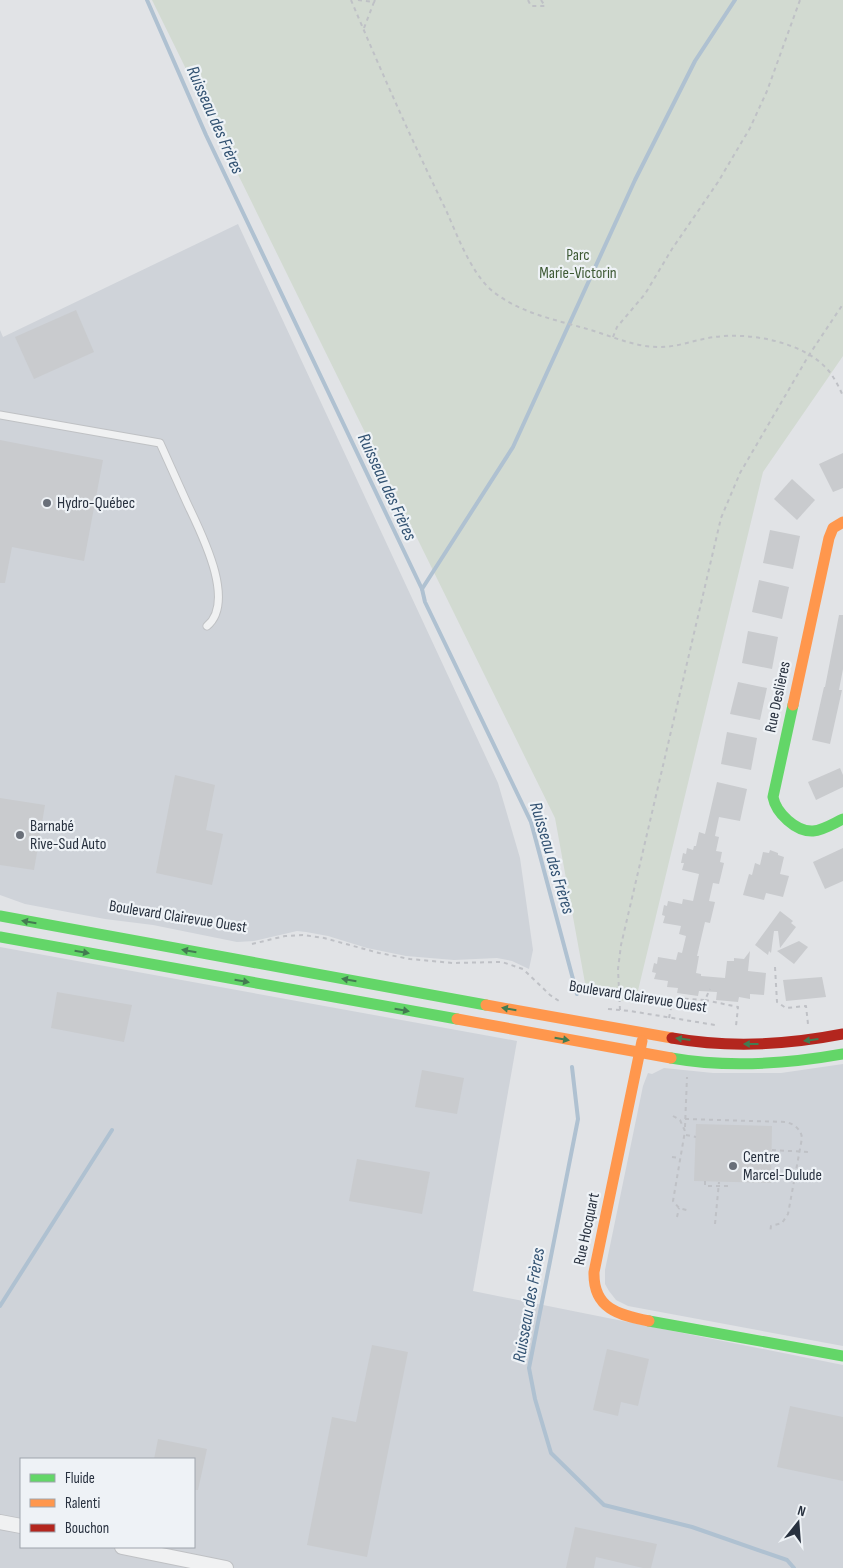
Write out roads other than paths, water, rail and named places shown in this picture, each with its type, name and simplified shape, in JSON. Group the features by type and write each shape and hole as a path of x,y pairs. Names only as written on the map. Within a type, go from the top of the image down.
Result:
{"street":[{"name":"Rue Deslières","path":"843,522 833,528 829,538 774,797 774,805 778,811 798,828 805,831 816,831 843,819"},
{"name":"Boulevard Clairevue Ouest","path":"0,916 431,995 691,1040 742,1044 798,1041 843,1034"},
{"path":"60,948 64,928"},
{"path":"0,937 639,1054 691,1061 743,1064 790,1062 843,1054"},
{"path":"427,1015 431,995"},
{"name":"Rue Hocquart","path":"643,1033 595,1266 593,1282 598,1296 604,1305 612,1311 629,1317 843,1356"},
{"path":"0,1522 20,1526"},
{"path":"127,1548 226,1568"}],"lane":[{"path":"0,415 160,443 210,552 216,576 218,599 213,621 207,626"}],"waterway":[{"name":"Ruisseau des Frères","path":"147,0 206,135 422,589 425,602 531,822 577,994"},
{"path":"422,589 513,447 635,180 695,61 735,0"},
{"name":"Ruisseau des Frères","path":"572,1067 578,1119 529,1368 535,1399 551,1453 604,1505 692,1527 787,1560 794,1568"},
{"path":"0,1306 112,1130"}],"place":[{"name":"Hydro-Québec","path":"47,503"},
{"name":"Barnabé Rive-Sud Auto","path":"20,835"},
{"name":"Centre Marcel-Dulude","path":"733,1166"}],"park label":[{"name":"Parc Marie-Victorin","path":"578,264"}]}
